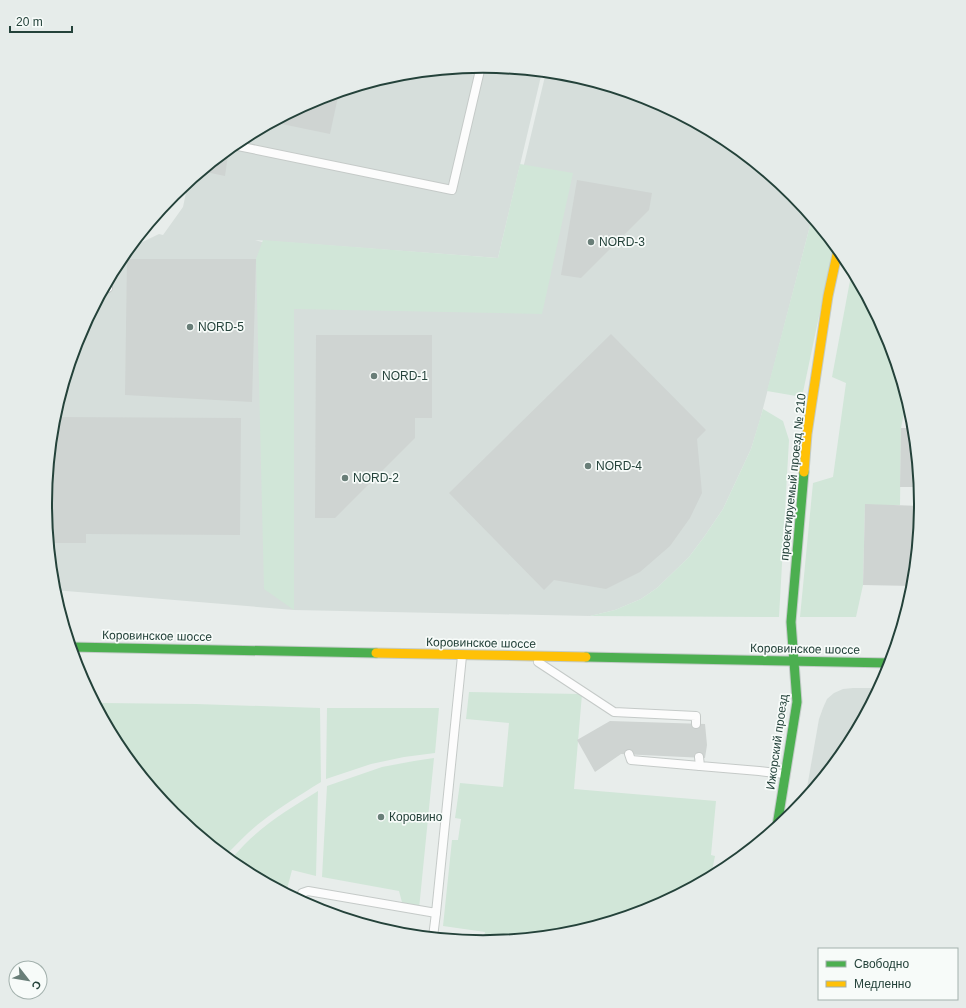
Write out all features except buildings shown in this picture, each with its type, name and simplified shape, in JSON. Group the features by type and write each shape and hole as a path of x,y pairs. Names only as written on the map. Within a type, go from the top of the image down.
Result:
{"main road":[{"name":"проектируемый проезд № 210","path":"794,661 791,622 807,434 828,296 836,258"},
{"name":"Коровинское шоссе","path":"77,647 883,663"},
{"name":"Ижорский проезд","path":"778,818 797,702 794,661"}],"lane":[{"path":"243,147 452,190 480,73"},
{"path":"434,932 462,655"},
{"path":"529,656 614,712 696,716 696,724"},
{"path":"614,712 616,721"},
{"path":"629,754 631,760 786,774"},
{"path":"699,757 700,766"},
{"path":"301,895 302,893 308,891 436,913"}],"shaded area":[{"path":"483,73 541,77 498,258 255,240 489,307 545,78 567,81 622,96 674,117 722,146 745,162 788,199 810,224 760,420 751,449 723,509 704,537 689,557 657,588 641,599 615,610 590,616 294,610 61,591 53,532 53,476 60,420 75,365 96,313 125,265 140,243 159,234 163,235 183,207 186,192 199,180 244,146 292,117 344,96 399,81 455,74"},
{"path":"873,688 856,720 841,743 807,788 819,719 823,708 827,699 834,693 843,689"}],"green space":[{"path":"520,164 573,173 542,314 294,309 294,610 264,589 256,259 263,240 498,258"},
{"path":"810,224 832,253 802,397 767,391"},
{"path":"850,279 870,313 881,339 891,365 904,413 901,428 900,505 865,505 863,585 856,617 800,617 813,483 833,477 846,383 832,377"},
{"path":"763,409 783,421 789,440 779,617 590,616 615,610 641,599 657,588 689,557 723,509 751,449"},
{"path":"469,692 582,694 574,789 716,801 711,855 715,856 713,868 674,891 648,902 622,912 567,927 511,934 484,935 485,932 443,926 452,840 458,840 461,819 455,818 460,783 503,787 509,723 466,719"},
{"path":"100,703 320,708 321,782 283,806 247,834 229,852 199,828 178,809 141,766"},
{"path":"327,708 439,708 435,753 404,757 371,764 326,779"},
{"path":"434,758 419,909 403,906 399,891 322,877 327,786 382,767"},
{"path":"318,791 316,876 292,870 287,888 234,855 270,822"}],"traffic: fast":[{"path":"778,818 797,702 791,622 804,472"},
{"path":"77,647 376,653"},
{"path":"586,657 883,663"}],"traffic: slow":[{"path":"804,472 807,434 828,296 836,258"},
{"path":"376,653 586,657"}],"place":[{"name":"NORD-3","path":"591,242"},
{"name":"NORD-5","path":"190,327"},
{"name":"NORD-1","path":"374,376"},
{"name":"NORD-4","path":"588,466"},
{"name":"NORD-2","path":"345,478"},
{"name":"Коровино","path":"381,817"}]}
